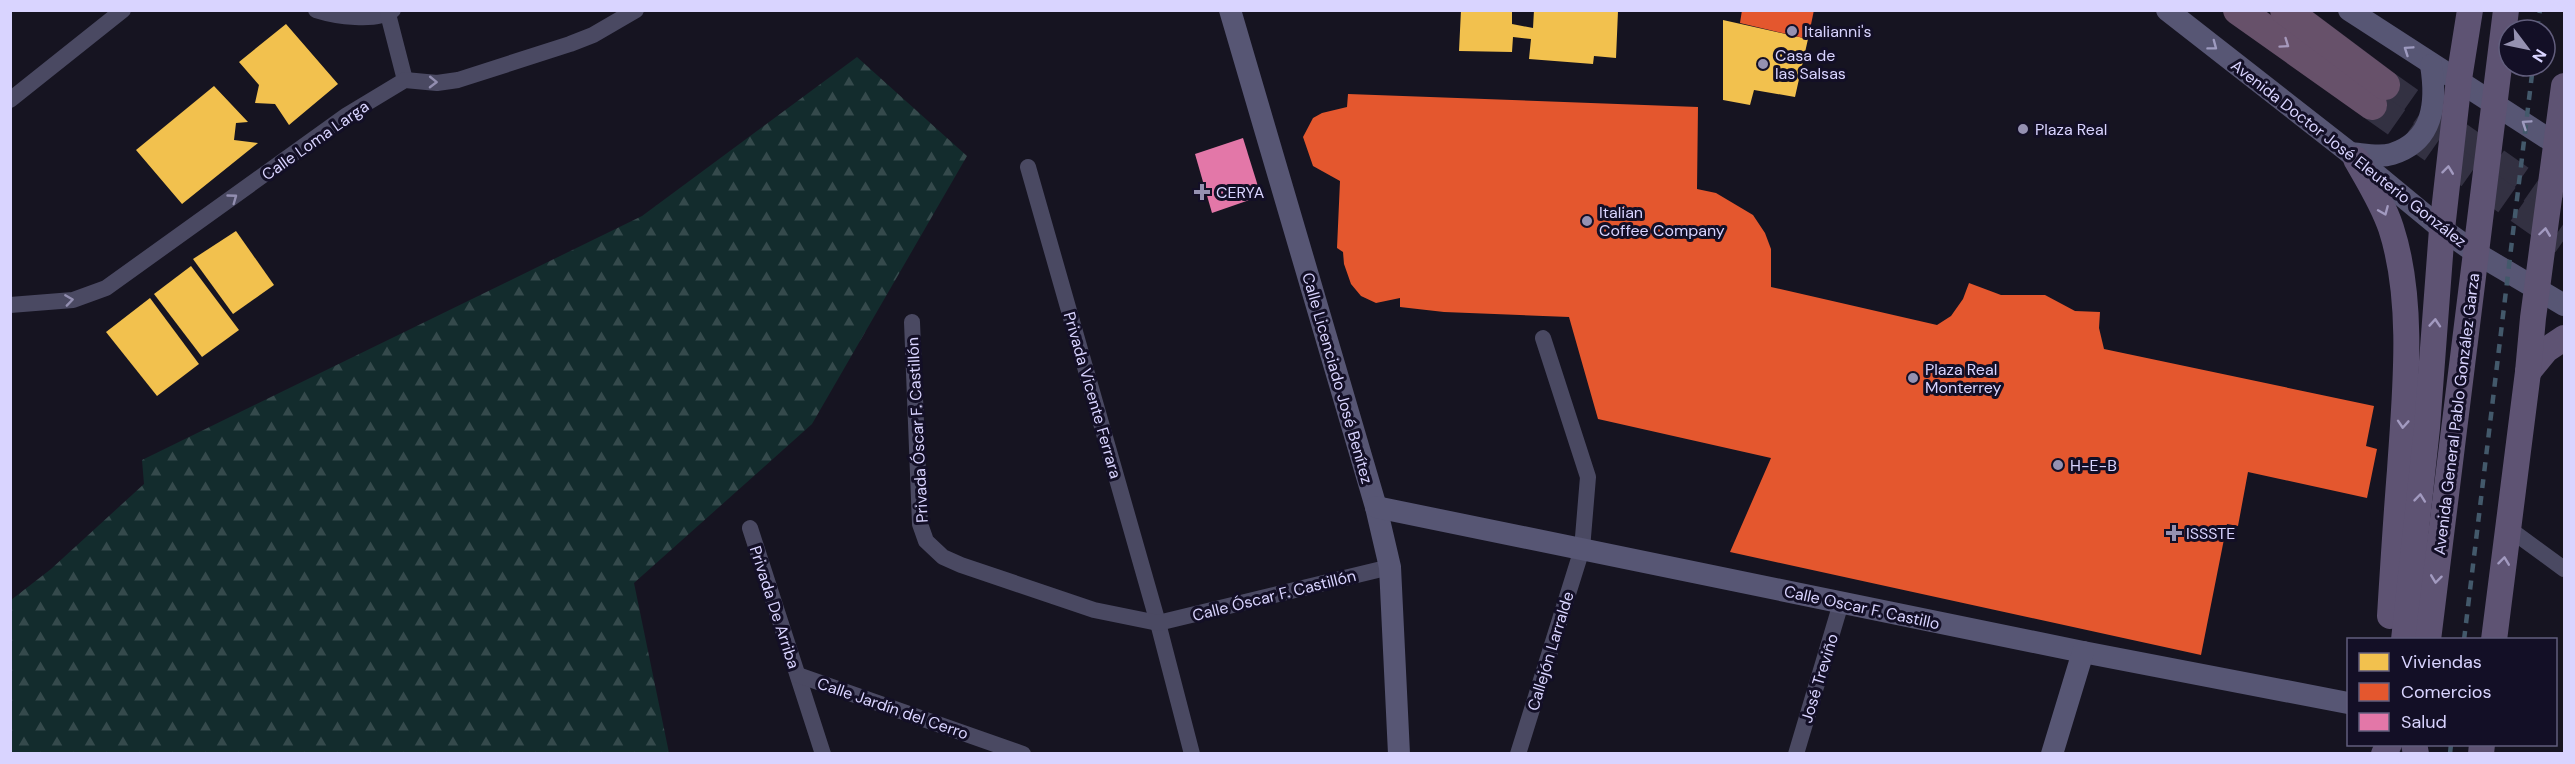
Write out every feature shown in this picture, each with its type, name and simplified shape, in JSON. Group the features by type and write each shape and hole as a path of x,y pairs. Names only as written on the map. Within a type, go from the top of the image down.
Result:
{"highway":[{"path":"2238,10 2379,95 2285,10"}],"main road":[{"name":"Avenida General Pablo González Garza","path":"2404,638 2431,381 2442,229 2459,79 2470,10"},
{"name":"Avenida General Pablo González Garza","path":"2428,638 2506,10"},
{"path":"2494,638 2537,290 2561,147 2565,86"},
{"path":"2353,156 2379,200 2391,227 2400,261 2405,331 2405,392 2389,638"},
{"path":"2405,392 2431,381 2451,360 2467,334"},
{"path":"2528,372 2546,350 2565,338"}],"street":[{"path":"10,100 123,10"},
{"path":"316,10 334,16 356,17 390,12 405,80 437,83 458,80 578,41 636,10"},
{"name":"Calle Licenciado José Benítez","path":"1230,10 1376,507 1390,567 1399,753"},
{"name":"Avenida Doctor José Eleuterio González","path":"2167,10 2442,229 2476,253 2565,305"},
{"path":"2349,10 2561,147"},
{"path":"2353,156 2390,154 2416,140 2427,126 2433,112 2435,98 2431,65"},
{"name":"Calle Loma Larga","path":"10,305 72,300 106,288 348,115 405,80"},
{"name":"Privada Vicente Ferrara","path":"1028,167 1158,623 1192,753"},
{"name":"Privada Óscar F. Castillón","path":"912,322 920,524 926,542 943,557 993,577 1094,610 1158,623"},
{"name":"Callejón Larralde","path":"1518,753 1582,549 1588,477 1543,338"},
{"name":"Calle Oscar F. Castillo","path":"1376,507 2083,652 2347,703"},
{"name":"Privada De Arriba","path":"750,528 823,753"},
{"path":"2508,528 2565,569"},
{"name":"Calle Óscar F. Castillón","path":"1158,623 1390,567"},
{"name":"José Treviño","path":"1796,753 1841,603"},
{"path":"2052,753 2083,652"},
{"name":"Calle Jardín del Cerro","path":"798,675 1023,753"}],"green space":[{"path":"857,57 967,156 812,424 634,583 669,753 11,753 11,600 51,569 144,484 142,460 642,216"}],"building: Viviendas":[{"path":"1461,10 1512,10 1512,24 1533,28 1534,10 1618,11 1616,58 1594,56 1593,64 1529,59 1531,39 1513,37 1512,52 1459,51"},
{"name":"Casa de las Salsas","path":"1723,20 1808,39 1795,97 1754,90 1750,105 1723,100"},
{"path":"286,24 338,84 289,125 275,104 255,103 259,85 239,62"},
{"path":"214,86 248,122 236,123 234,140 258,143 182,204 136,150"},
{"path":"236,231 274,285 233,314 193,259"},
{"path":"191,266 239,330 202,357 154,294"},
{"path":"150,298 199,364 157,396 106,332"}],"building: Comercios":[{"name":"Italianni's","path":"1742,10 1814,10 1808,39 1740,23"},
{"name":"Plaza Real Monterrey","path":"1348,94 1698,107 1697,189 1716,193 1753,215 1765,233 1771,249 1771,287 1937,325 1951,316 1963,299 1969,283 2001,295 2045,295 2075,311 2100,312 2099,328 2104,349 2374,406 2366,446 2377,449 2367,498 2248,472 2238,526 2227,524 2201,655 1730,552 1771,458 1598,419 1569,317 1444,312 1400,307 1400,298 1376,303 1361,296 1351,284 1344,264 1343,252 1337,248 1340,181 1313,166 1303,137 1313,118 1322,113 1347,107"}],"building: Salud":[{"path":"1243,138 1261,196 1212,213 1195,154"}],"tunnel":[{"path":"2385,85 2564,211"},
{"path":"2372,105 2564,240"}],"railway":[{"path":"2539,18 2540,10"},
{"path":"2464,638 2532,78"},
{"path":"2450,754 2451,746"}],"place":[{"name":"Italianni's","path":"1792,31"},
{"name":"Casa de las Salsas","path":"1763,64"},
{"name":"Plaza Real","path":"2023,129"},
{"name":"CERYA","path":"1202,192"},
{"name":"Italian Coffee Company","path":"1587,221"},
{"name":"Plaza Real Monterrey","path":"1913,378"},
{"name":"H-E-B","path":"2058,465"},
{"name":"ISSSTE","path":"2174,533"}]}
